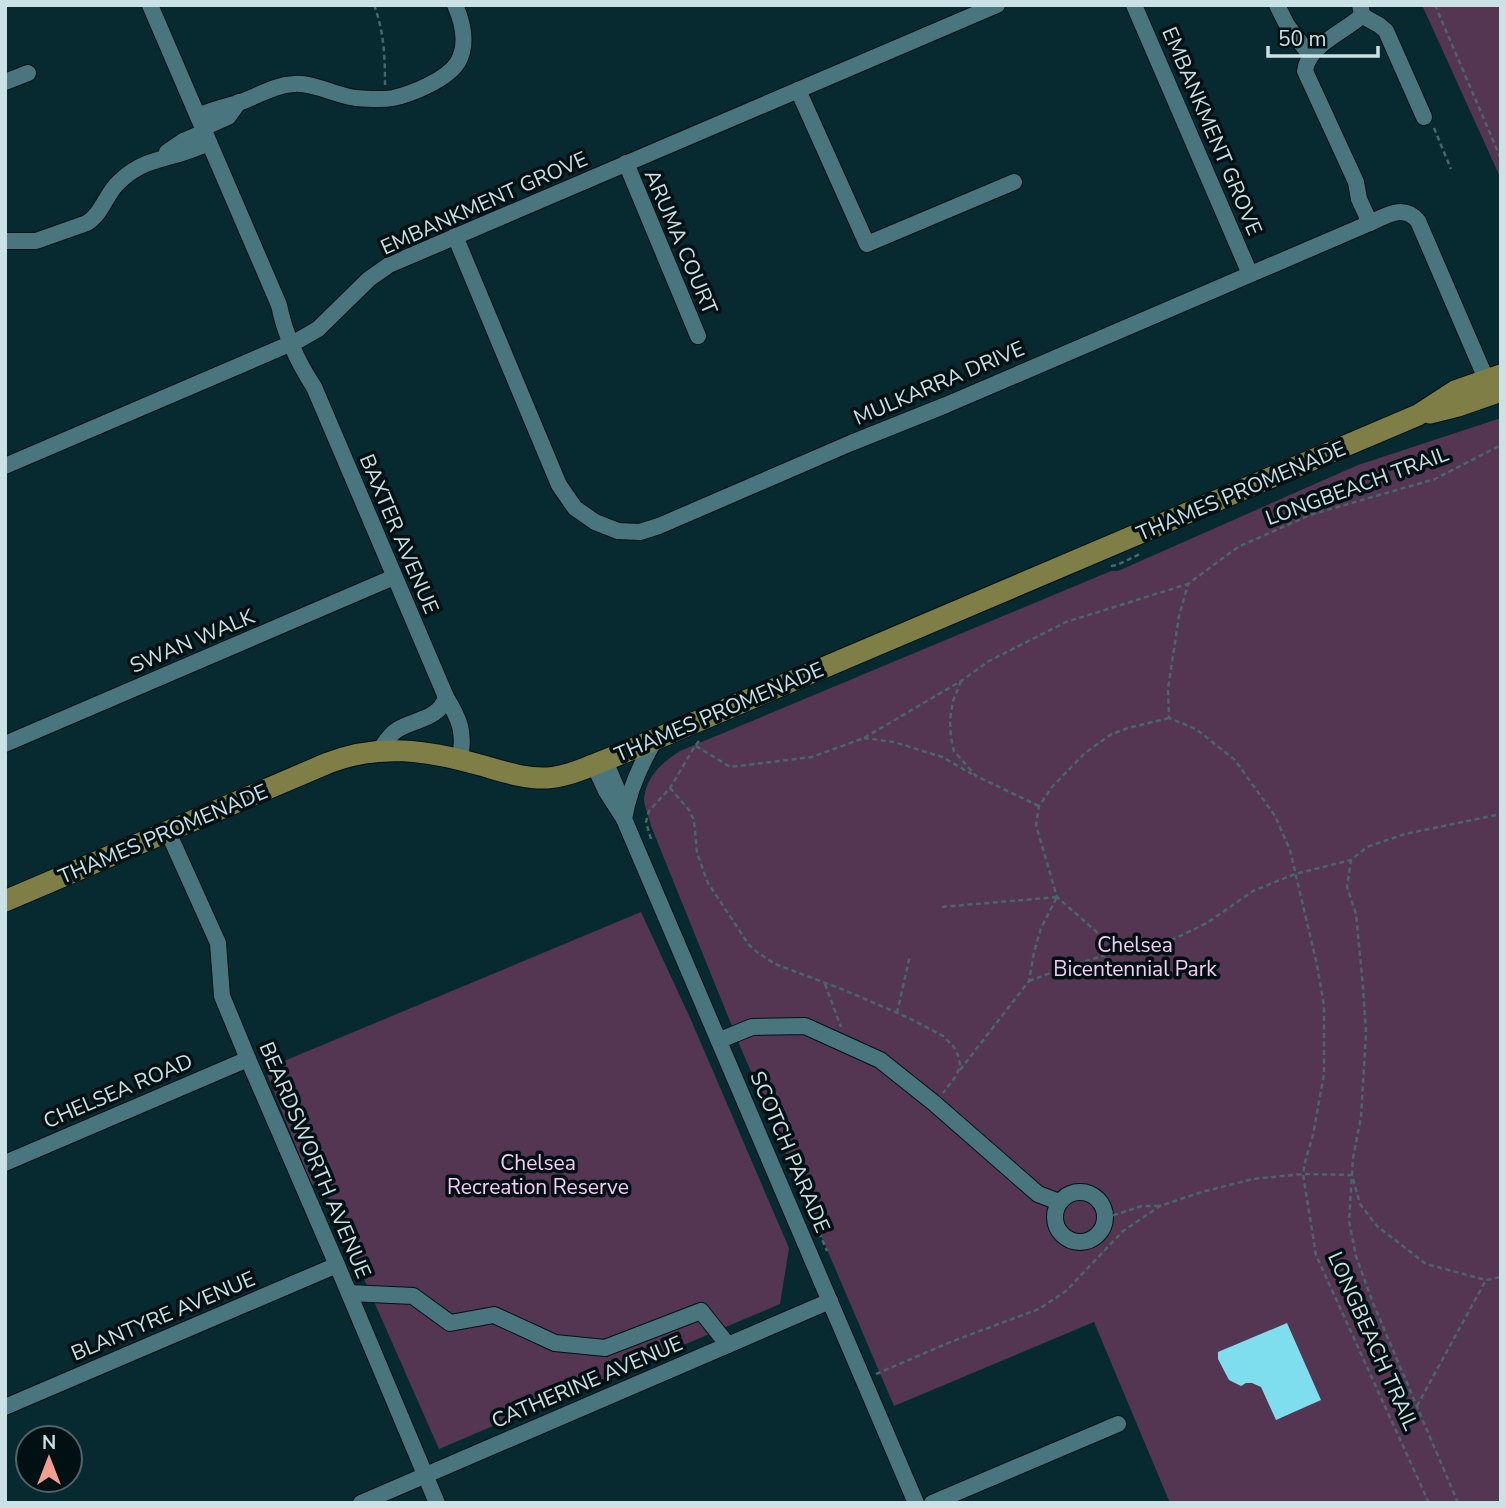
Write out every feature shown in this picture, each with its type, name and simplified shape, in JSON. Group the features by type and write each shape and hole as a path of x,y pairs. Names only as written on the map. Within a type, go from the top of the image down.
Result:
{"main road":[{"name":"THAMES PROMENADE","path":"5,901 335,760 356,754 419,751 519,775 537,778 564,776 655,740 1418,415 1449,409 1495,385"}],"street":[{"name":"BAXTER AVENUE","path":"150,5 279,305 283,326 295,342 301,368 314,387 446,697 461,725 462,741 455,758"},
{"path":"5,241 36,241 87,223 97,215 118,183 139,167 160,158 180,154 204,130 228,117 239,102 271,89 296,83 351,97 385,99 427,85 457,64 462,50 462,20 455,5"},
{"name":"EMBANKMENT GROVE","path":"5,466 318,330 369,279 389,265 997,5"},
{"name":"EMBANKMENT GROVE","path":"1135,5 1250,274"},
{"path":"1277,5 1287,25 1310,55"},
{"path":"1375,221 1359,199 1356,183 1306,73 1305,65 1310,55 1356,22 1360,10 1386,31 1424,117"},
{"path":"5,82 28,73"},
{"path":"798,90 867,244 1014,183"},
{"name":"ARUMA COURT","path":"626,163 698,336"},
{"name":"MULKARRA DRIVE","path":"455,236 559,485 575,508 595,522 618,531 640,532 659,526 1403,211 1411,213 1419,221 1495,385"},
{"name":"SWAN WALK","path":"5,744 394,577"},
{"path":"379,751 396,730 436,712 445,703 446,697"},
{"path":"624,819 631,790 643,760 655,740"},
{"name":"SCOTCH PARADE","path":"600,763 617,789 624,819 916,1503"},
{"name":"BEARDSWORTH AVENUE","path":"168,832 218,943 222,996 437,1503"},
{"path":"720,1040 752,1027 805,1026 880,1060 934,1103 1038,1194 1059,1202"},
{"name":"CHELSEA ROAD","path":"5,1163 248,1059"},
{"path":"1080,1192 1088,1193 1101,1203 1105,1218 1099,1234 1084,1242 1076,1242 1061,1234 1054,1219 1055,1210 1064,1196 1080,1192"},
{"name":"BLANTYRE AVENUE","path":"5,1407 337,1265"},
{"path":"349,1293 413,1296 450,1323 494,1315 555,1343 605,1348 701,1311 728,1345"},
{"name":"CATHERINE AVENUE","path":"361,1503 830,1301"},
{"path":"932,1503 1118,1424"}],"path":[{"path":"374,5 383,39 385,99"},
{"path":"1435,5 1501,159"},
{"path":"1424,117 1428,116 1451,169"},
{"name":"LONGBEACH TRAIL","path":"695,746 730,767 812,757 864,738 961,681 989,661 1066,622 1188,584 1238,547 1262,536 1310,515 1435,479 1501,445"},
{"path":"1106,567 1135,558 1145,550"},
{"path":"1124,950 1107,941 1057,897 1037,825 1039,806 1052,787 1084,754 1110,735 1128,727 1169,718 1168,689 1179,616 1188,584"},
{"path":"961,681 953,701 951,738 954,751 976,776"},
{"name":"LONGBEACH TRAIL","path":"1169,718 1196,729 1235,760 1275,816 1290,850 1324,1006 1324,1074 1303,1174 1316,1255 1429,1503"},
{"path":"864,738 894,741 942,757 1039,806"},
{"path":"650,837 646,822 649,811 670,788 702,739"},
{"path":"670,788 694,820 698,853 708,883 749,945 775,964 923,1024 954,1047 960,1066 956,1076"},
{"path":"1029,981 1124,950 1155,947 1207,923 1253,891 1296,874 1351,860 1367,847 1405,834 1501,814"},
{"path":"1351,860 1347,887 1356,914 1366,1032 1361,1117 1352,1175 1349,1221 1356,1256 1373,1303 1458,1503"},
{"path":"942,907 1057,897"},
{"path":"934,1103 1029,981 1041,928 1057,897"},
{"path":"897,1013 910,955"},
{"path":"825,984 848,1046"},
{"path":"863,1379 1039,1309 1066,1291 1124,1231 1160,1206 1253,1178 1303,1174 1352,1175"},
{"path":"1352,1175 1360,1204 1377,1226 1426,1264 1486,1280 1501,1277"},
{"path":"1105,1218 1142,1206 1160,1206"},
{"path":"1416,1407 1486,1280"}],"green space":[{"path":"1422,5 1501,5 1501,179"},
{"name":"Chelsea Bicentennial Park","path":"1501,418 1501,1503 1170,1503 1094,1322 894,1406 740,1046 651,826 644,798 648,782 662,765 680,751 1111,571 1118,571 1358,465"},
{"name":"Chelsea Recreation Reserve","path":"641,912 691,1020 789,1248 780,1304 439,1449 324,1188 311,1184 265,1069"}],"building":[{"path":"1287,1323 1321,1400 1276,1420 1261,1387 1252,1383 1241,1386 1229,1380 1218,1359 1218,1352"}]}
